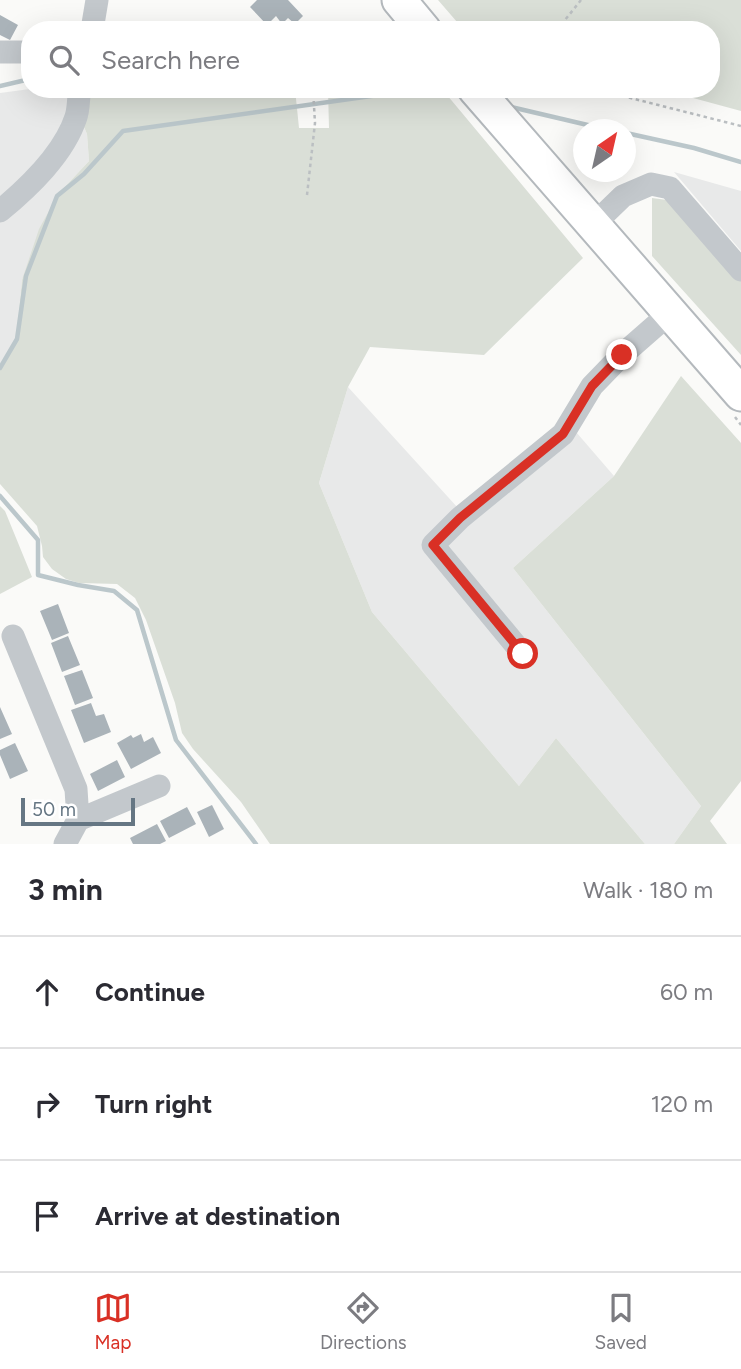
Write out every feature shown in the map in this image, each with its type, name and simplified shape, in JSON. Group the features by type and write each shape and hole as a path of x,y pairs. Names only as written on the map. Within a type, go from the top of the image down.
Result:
{"highway":[{"path":"398,0 416,21"},
{"path":"483,98 741,394"}],"street":[{"path":"0,52 21,52"},
{"path":"0,211 30,186 56,154 76,117 79,98"},
{"path":"593,225 623,196 651,184 670,188 741,270"},
{"path":"523,654 433,545 460,518 563,434 592,386 622,355 670,313"},
{"path":"13,636 76,789 78,820 65,844"},
{"path":"78,820 159,786"}],"path":[{"path":"564,21 581,0"},
{"path":"307,195 314,123 313,98"},
{"path":"631,98 741,126"}],"shaded area":[{"path":"438,0 741,0 741,111 693,98 720,98 720,21 456,21"},
{"path":"21,90 21,98 89,98 84,127 89,161 59,193 22,280 16,340 0,369 0,93"},
{"path":"89,98 296,98 299,128 329,128 328,98 450,98 583,258 484,355 370,347 348,387 319,483 372,612 519,786 556,738 645,844 270,844 241,802 182,733 175,703 146,620 135,598 117,584 79,583 66,579 52,569 43,557 37,526 0,484 0,369 16,340 22,280 39,229 59,193 89,161 84,127"},
{"path":"674,172 741,191 741,251"},
{"path":"652,198 690,203 741,273 741,355 652,256"},
{"path":"681,376 741,443 741,781 710,821 727,844 674,844 701,806 513,568 614,476"},
{"path":"348,387 458,508 564,418 614,476 513,568 701,806 674,844 645,844 556,738 519,786 372,612 319,483"},
{"path":"0,506 5,511 32,577 0,594"}],"building":[{"path":"257,0 288,0 303,16 298,21 288,18 280,21 276,16 271,21 263,21 250,7"},
{"path":"0,15 18,25 10,40 0,35"},
{"path":"58,604 69,633 52,640 40,611"},
{"path":"68,636 80,665 62,672 51,643"},
{"path":"82,670 93,698 75,705 64,676"},
{"path":"91,703 96,716 104,714 111,732 84,743 71,710"},
{"path":"0,707 12,734 0,739"},
{"path":"141,734 144,742 153,737 161,753 131,769 117,743 131,735 133,738"},
{"path":"15,743 28,771 10,779 0,750"},
{"path":"117,760 125,777 98,791 90,774"},
{"path":"212,805 224,829 209,837 197,812"},
{"path":"187,807 196,824 169,838 160,821"},
{"path":"157,824 166,841 160,844 133,844 130,838"}],"waterway":[{"path":"0,86 21,81"},
{"path":"0,368 17,339 26,276 57,196 84,174 123,131 357,98"},
{"path":"511,107 573,122"},
{"path":"636,135 741,162"},
{"path":"0,496 38,540 38,575 114,591 137,610 176,740 256,844"}],"route":[{"path":"523,654 433,545 460,518 563,434 592,386 622,355"}]}
